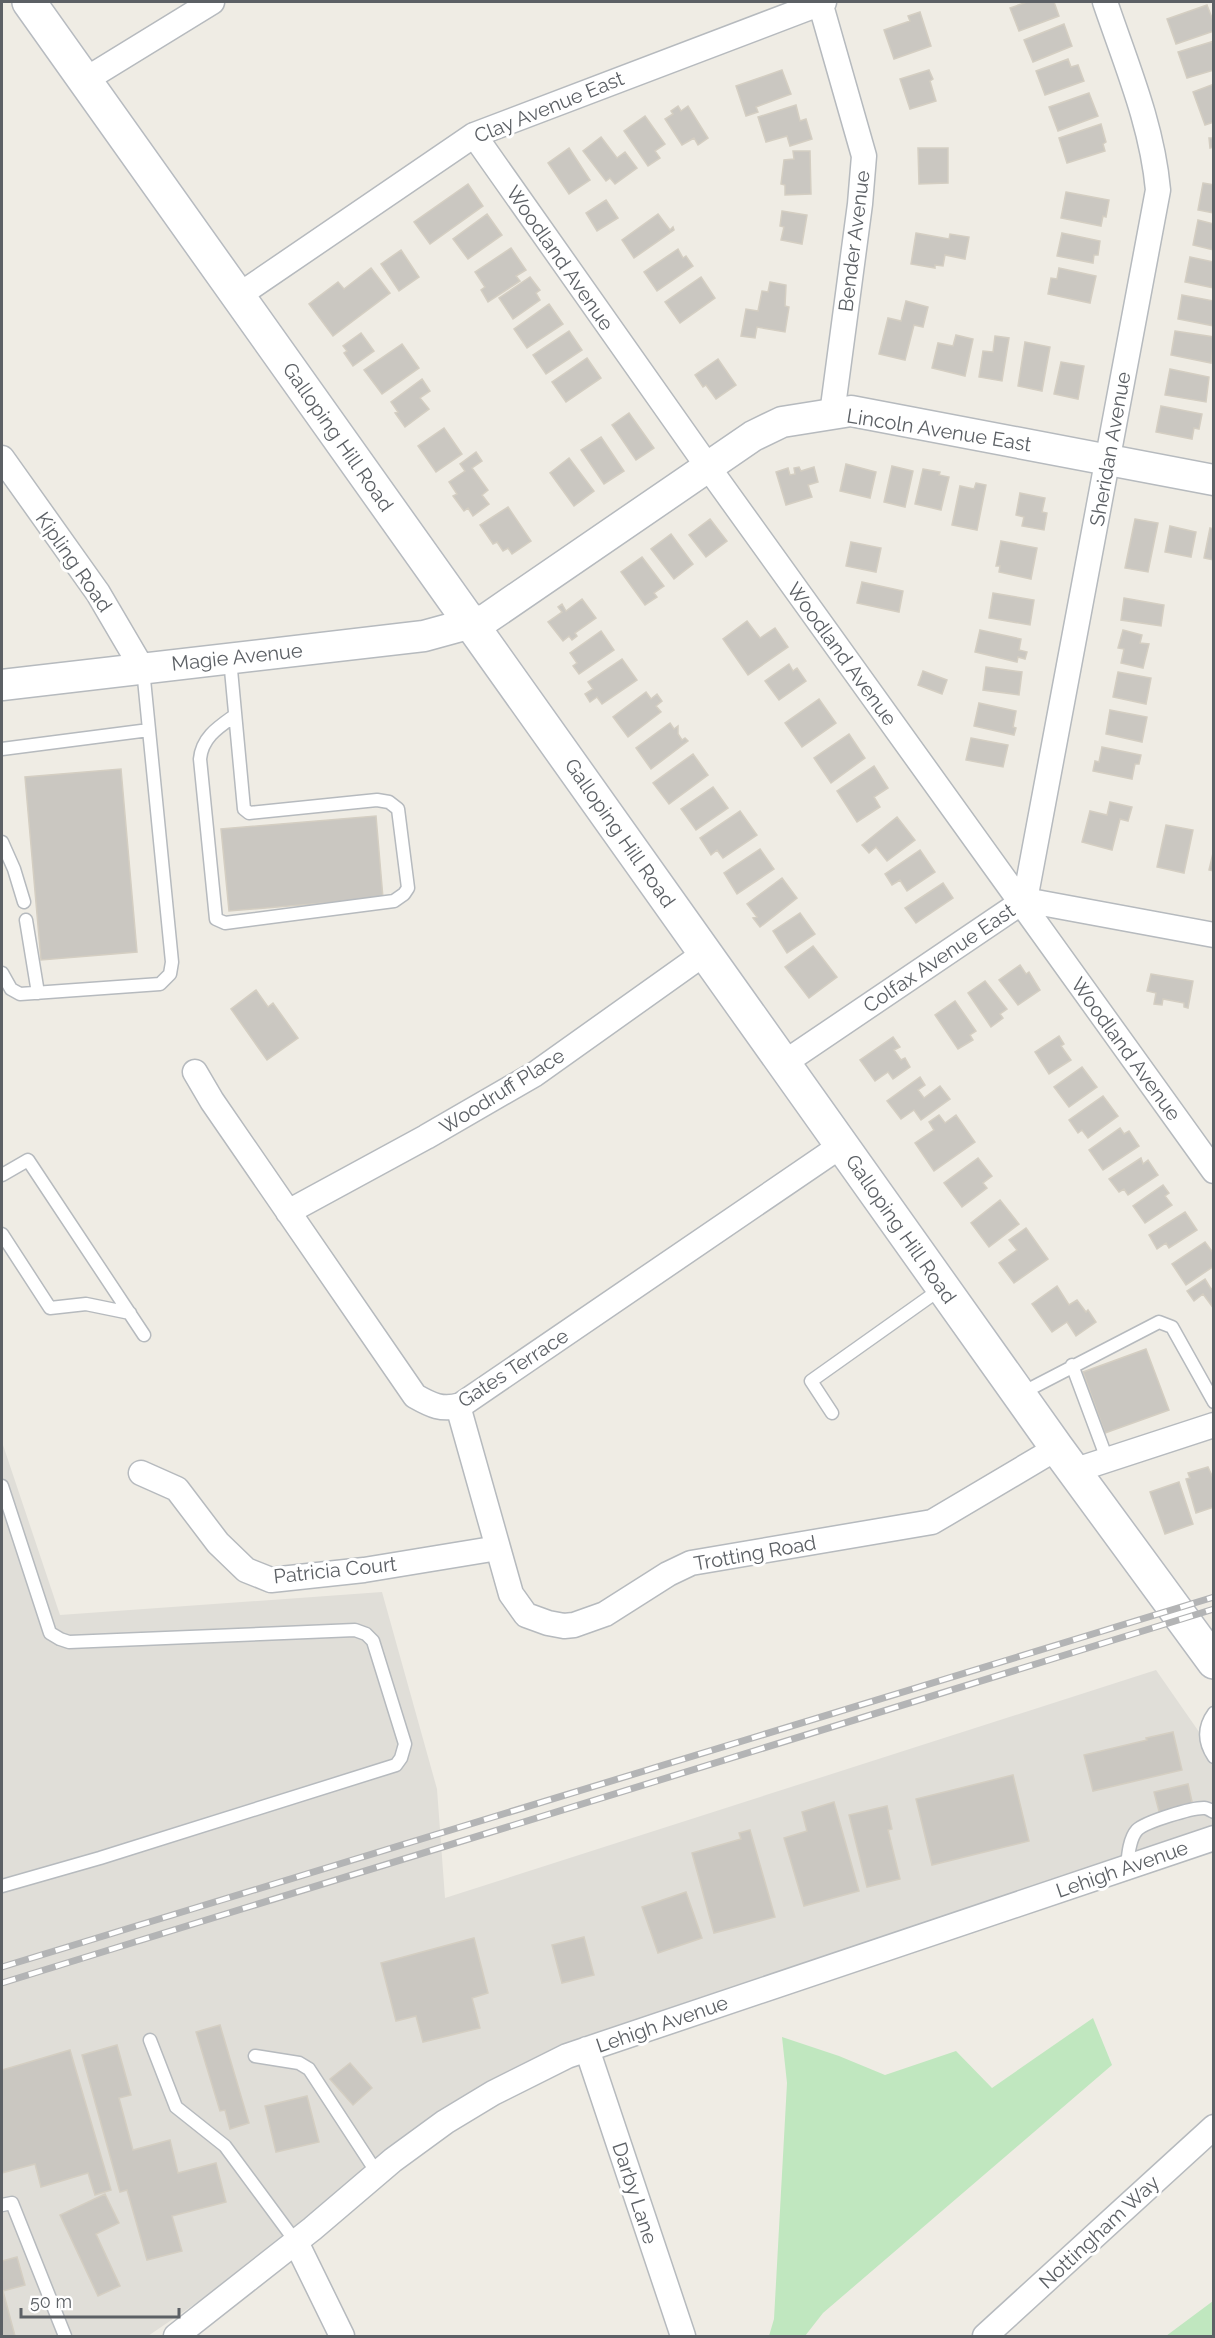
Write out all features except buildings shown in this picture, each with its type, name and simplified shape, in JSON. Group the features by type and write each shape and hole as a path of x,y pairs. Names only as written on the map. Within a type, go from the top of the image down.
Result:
{"main road":[{"name":"Galloping Hill Road","path":"29,2 1019,1395 1214,1662"}],"street":[{"path":"85,80 212,2"},
{"name":"Clay Avenue East","path":"238,296 474,135 821,2"},
{"name":"Bender Avenue","path":"821,2 864,156 860,204 831,414"},
{"name":"Sheridan Avenue","path":"1023,901 1109,459 1158,190 1155,160 1146,119 1104,2"},
{"name":"Woodland Avenue","path":"474,135 708,467 1023,901 1214,1171"},
{"name":"Lincoln Avenue East","path":"471,623 486,619 753,436 782,422 851,411 1214,480"},
{"name":"Kipling Road","path":"2,458 98,593 142,668"},
{"name":"Magie Avenue","path":"2,685 424,636 471,623"},
{"name":"Colfax Avenue East","path":"783,1063 1023,901 1214,935"},
{"name":"Woodruff Place","path":"288,1212 426,1137 535,1074 705,954"},
{"name":"Gates Terrace","path":"195,1072 212,1101 415,1396 441,1408 458,1406 842,1145"},
{"name":"Trotting Road","path":"458,1406 512,1594 526,1615 564,1626 574,1625 605,1614 668,1574 691,1563 932,1522 1065,1459"},
{"path":"1065,1459 1107,1459 1214,1425"},
{"name":"Patricia Court","path":"141,1473 177,1489 218,1543 246,1570 271,1580 364,1570 498,1548"},
{"name":"Lehigh Avenue","path":"176,2337 296,2242 377,2173 445,2122 493,2093 567,2056 1214,1838"},
{"name":"Darby Lane","path":"587,2049 683,2337"},
{"name":"Nottingham Way","path":"985,2337 1214,2127"},
{"path":"296,2242 342,2337"}],"lane":[{"path":"230,658 244,809 249,813 377,800 389,802 398,809 408,888 404,894 394,901 225,923 216,919 200,759 201,746 213,731 234,716"},
{"path":"2,974 10,989 20,994 160,984 170,974 172,962 142,668"},
{"path":"2,749 149,730"},
{"path":"2,842 14,869 24,902"},
{"path":"26,920 38,993"},
{"path":"2,1175 28,1160 144,1335"},
{"path":"2,1234 50,1308 86,1304 130,1313"},
{"path":"832,1413 811,1381 943,1287"},
{"path":"1019,1395 1072,1365 1158,1322 1172,1327 1214,1402"},
{"path":"1072,1365 1107,1459"},
{"path":"2,1486 50,1633 69,1641 355,1630 366,1634 373,1641 405,1744 401,1758 396,1765 100,1858 2,1886"},
{"path":"1214,1713 1205,1731 1209,1749 1214,1757"},
{"path":"1127,1867 1131,1841 1137,1830 1189,1810 1205,1808 1214,1812"},
{"path":"150,2040 176,2107 225,2146 296,2242"},
{"path":"255,2056 299,2063 309,2069 377,2173"},
{"path":"2,2205 12,2203 65,2337"}],"shaded area":[{"path":"2,1442 60,1615 382,1592 437,1789 445,1898 1156,1670 1213,1752 1213,1846 584,2038 148,2336 2,2336"}],"green space":[{"path":"1093,2018 1112,2065 823,2313 805,2336 769,2336 774,2319 787,2083 782,2037 839,2056 885,2075 956,2051 992,2088"},
{"path":"1213,2301 1213,2336 1166,2336"}],"railway":[{"path":"2,1967 1214,1597"},
{"path":"2,1983 1214,1609"}]}
